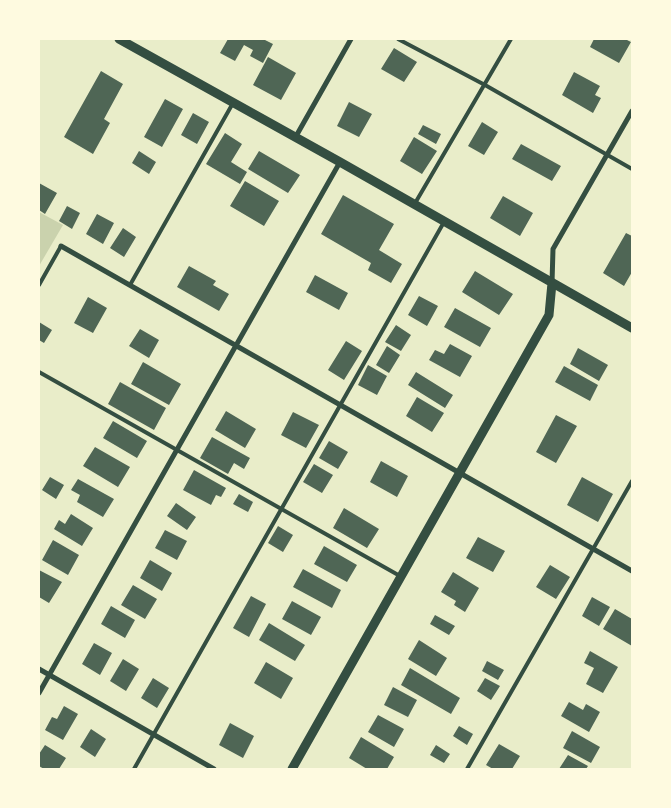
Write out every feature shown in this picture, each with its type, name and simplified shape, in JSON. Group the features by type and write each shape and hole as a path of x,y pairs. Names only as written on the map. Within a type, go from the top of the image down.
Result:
{"street":[{"path":"118,39 340,162 632,328"},
{"path":"295,138 351,39"},
{"path":"292,769 549,315 553,249 632,111"},
{"path":"39,692 340,162"},
{"path":"61,246 632,571"},
{"path":"39,669 214,769"}],"lane":[{"path":"398,39 485,85 632,169"},
{"path":"414,205 511,39"},
{"path":"130,285 233,103"},
{"path":"134,769 444,222"},
{"path":"39,285 61,246"},
{"path":"39,372 401,577"},
{"path":"466,769 632,481"}],"green space":[{"path":"39,212 63,225 39,266"}],"building":[{"path":"228,39 263,39 273,44 263,63 250,56 253,50 244,45 235,61 220,53"},
{"path":"594,39 625,39 631,42 619,63 590,47"},
{"path":"394,48 417,62 404,82 381,69"},
{"path":"268,57 296,73 281,100 253,85"},
{"path":"101,71 123,84 104,119 110,123 93,154 64,137"},
{"path":"574,72 600,86 595,95 601,98 593,113 562,95"},
{"path":"165,99 183,109 162,147 144,137"},
{"path":"349,102 372,114 359,137 337,126"},
{"path":"193,113 209,122 197,144 181,135"},
{"path":"482,122 498,132 484,155 468,146"},
{"path":"423,125 441,134 436,144 418,134"},
{"path":"225,133 242,144 231,162 247,172 240,184 206,164"},
{"path":"414,137 437,151 422,174 400,161"},
{"path":"521,144 561,166 552,181 512,159"},
{"path":"139,151 156,162 149,174 132,163"},
{"path":"259,151 300,175 288,193 248,169"},
{"path":"245,181 279,201 264,226 230,206"},
{"path":"39,183 57,193 45,214 39,210"},
{"path":"343,195 394,224 379,250 402,264 391,283 368,270 371,263 321,234"},
{"path":"503,196 533,213 520,236 490,218"},
{"path":"67,206 80,213 72,229 59,221"},
{"path":"97,214 114,223 103,244 86,234"},
{"path":"123,228 136,237 124,257 110,248"},
{"path":"626,233 632,236 632,272 624,286 603,273"},
{"path":"189,266 216,281 213,285 229,294 219,311 177,287"},
{"path":"475,271 513,294 499,315 462,292"},
{"path":"315,275 348,293 339,310 306,292"},
{"path":"419,296 438,306 427,326 408,315"},
{"path":"88,297 107,308 93,333 74,323"},
{"path":"455,308 491,328 480,347 444,327"},
{"path":"39,322 52,330 44,343 39,340"},
{"path":"396,325 411,335 401,351 385,342"},
{"path":"140,329 159,340 149,358 129,346"},
{"path":"346,341 362,351 344,380 328,370"},
{"path":"450,344 472,356 460,377 429,360 435,350 444,354"},
{"path":"387,346 400,355 389,373 376,365"},
{"path":"578,348 608,365 599,381 570,364"},
{"path":"143,362 181,384 169,405 131,384"},
{"path":"368,365 387,376 377,395 358,385"},
{"path":"564,366 598,385 590,401 555,382"},
{"path":"416,372 453,395 445,408 408,385"},
{"path":"120,382 166,408 154,430 108,404"},
{"path":"417,397 444,413 432,432 406,416"},
{"path":"226,411 256,429 245,448 215,430"},
{"path":"293,412 319,425 306,448 281,435"},
{"path":"556,415 577,426 556,463 536,452"},
{"path":"113,421 147,441 137,458 103,438"},
{"path":"212,437 250,458 244,469 234,463 228,474 200,458"},
{"path":"329,441 348,452 338,469 319,458"},
{"path":"95,447 130,467 118,487 83,466"},
{"path":"381,461 408,476 397,497 370,482"},
{"path":"314,464 333,475 322,493 303,482"},
{"path":"194,470 226,488 221,497 216,495 211,505 183,490"},
{"path":"50,477 64,485 56,499 42,490"},
{"path":"582,477 613,494 598,522 567,505"},
{"path":"78,479 114,499 103,517 77,502 80,495 71,490"},
{"path":"239,494 253,502 248,512 233,504"},
{"path":"176,503 196,517 187,530 167,516"},
{"path":"344,508 379,529 367,548 333,528"},
{"path":"71,514 93,528 82,546 54,529 59,520 65,524"},
{"path":"278,526 293,535 283,552 268,543"},
{"path":"165,530 187,541 177,560 155,548"},
{"path":"478,537 505,551 493,572 466,558"},
{"path":"53,540 79,555 68,575 42,560"},
{"path":"324,546 357,565 347,582 314,564"},
{"path":"150,560 172,573 162,591 140,578"},
{"path":"550,565 570,577 556,599 536,587"},
{"path":"303,569 341,590 332,608 293,587"},
{"path":"39,570 62,582 49,603 39,597"},
{"path":"453,572 479,588 465,612 454,605 456,601 441,592"},
{"path":"133,585 157,599 145,619 121,605"},
{"path":"251,596 266,604 249,637 233,628"},
{"path":"592,597 610,607 599,626 582,616"},
{"path":"292,601 321,617 311,635 282,619"},
{"path":"111,606 135,620 125,638 101,624"},
{"path":"615,609 632,619 632,646 603,629"},
{"path":"435,615 455,626 449,635 430,624"},
{"path":"269,623 305,645 295,661 259,640"},
{"path":"419,640 447,658 436,676 408,659"},
{"path":"94,643 112,653 100,675 82,664"},
{"path":"590,651 618,667 603,693 586,684 594,668 584,663"},
{"path":"123,659 139,669 126,691 110,681"},
{"path":"487,661 504,670 498,680 482,671"},
{"path":"266,662 293,678 281,699 254,683"},
{"path":"410,668 460,698 451,714 401,685"},
{"path":"153,678 169,688 157,708 141,698"},
{"path":"485,678 500,686 491,700 477,691"},
{"path":"393,687 417,700 408,717 384,705"},
{"path":"569,702 583,710 586,704 600,712 589,732 561,716"},
{"path":"64,706 78,714 63,740 45,730 52,717 57,719"},
{"path":"378,715 404,729 394,747 368,732"},
{"path":"230,723 254,736 243,758 219,745"},
{"path":"459,726 473,734 467,745 453,736"},
{"path":"91,729 106,739 95,757 80,747"},
{"path":"572,731 600,747 591,763 563,748"},
{"path":"361,737 394,757 387,769 367,769 349,758"},
{"path":"499,744 520,756 512,769 493,769 486,765"},
{"path":"45,745 66,758 59,769 44,769 39,766 39,754"},
{"path":"436,745 450,754 444,763 430,755"},
{"path":"568,755 588,766 586,769 559,769"}]}
